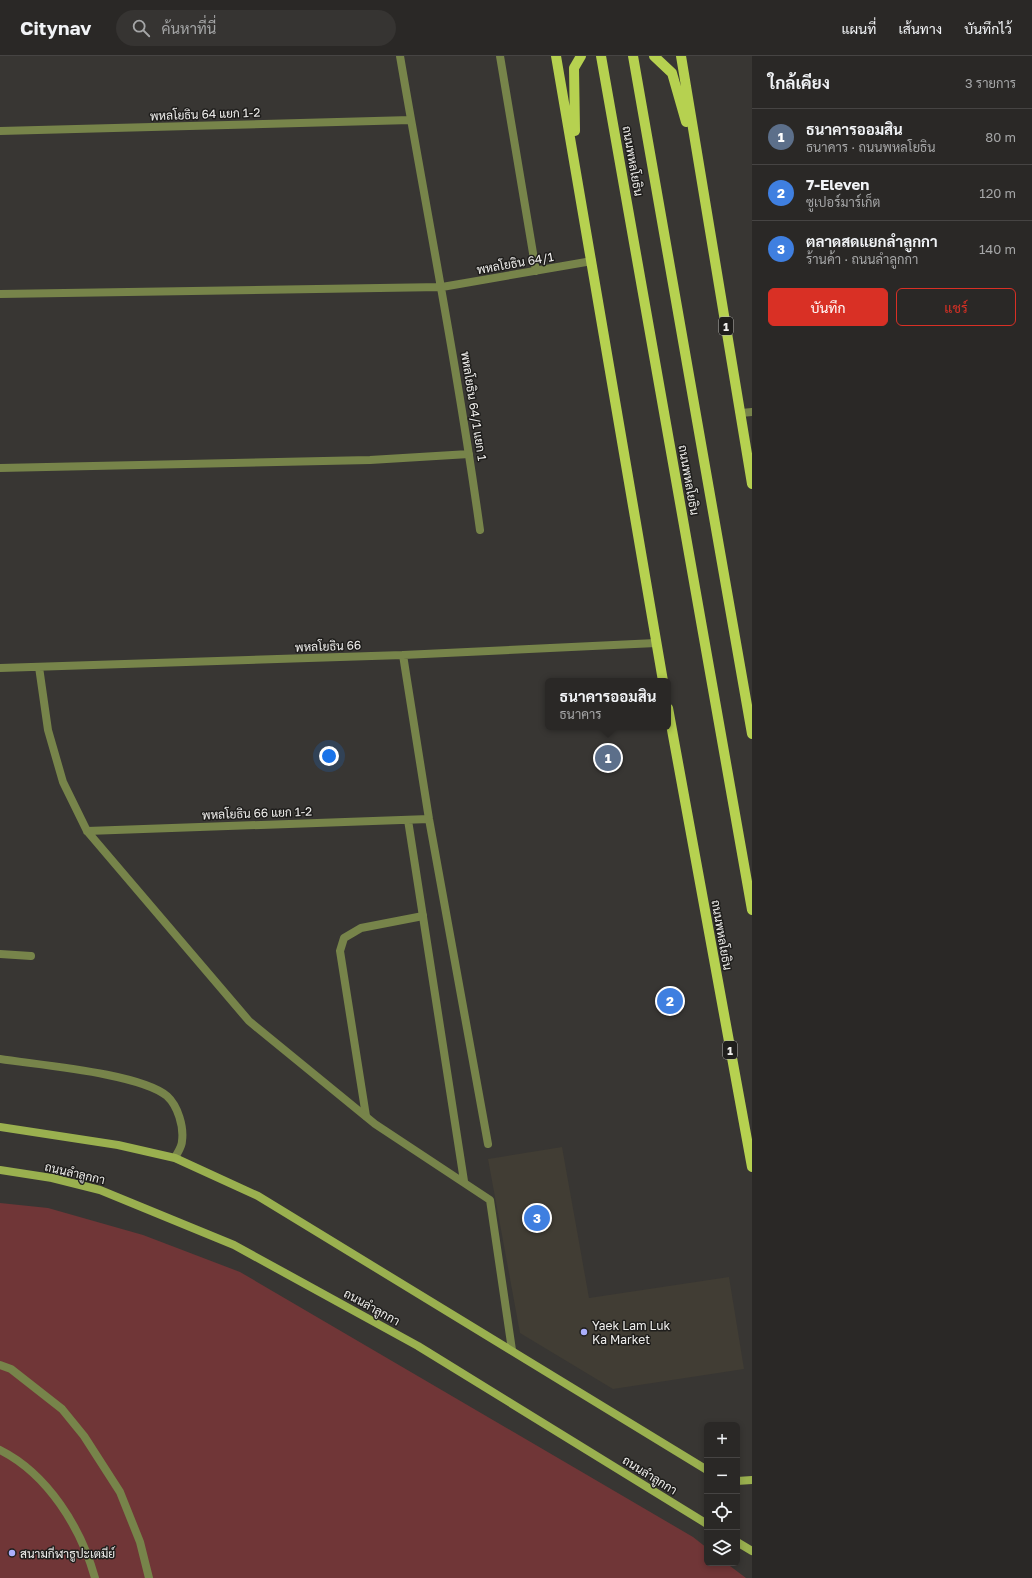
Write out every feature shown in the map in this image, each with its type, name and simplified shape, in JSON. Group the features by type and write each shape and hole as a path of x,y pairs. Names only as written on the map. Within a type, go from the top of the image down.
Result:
{"main road":[{"path":"556,56 662,678"},
{"path":"578,179 574,117 574,68 581,56"},
{"name":"ถนนพหลโยธิน","path":"601,56 752,910"},
{"name":"ถนนพหลโยธิน","path":"633,56 752,734"},
{"path":"654,56 672,73 699,168"},
{"name":"1","path":"681,56 752,484"},
{"name":"ถนนพหลโยธิน","path":"671,724 752,1166"},
{"path":"0,1127 118,1145 175,1158 258,1196 512,1350 611,1413 704,1468"},
{"name":"ถนนลำลูกกา","path":"0,1170 52,1178 100,1190 234,1246 418,1346 704,1522"},
{"path":"740,1481 752,1480"},
{"path":"740,1544 752,1551"}],"street":[{"name":"พหลโยธิน 64/1 แยก 1","path":"400,56 442,287 480,530"},
{"path":"500,56 536,271"},
{"name":"พหลโยธิน 64 แยก 1-2","path":"0,131 411,120"},
{"name":"พหลโยธิน 64/1","path":"0,294 442,287 592,261"},
{"path":"741,413 752,412"},
{"path":"0,468 370,460 469,454"},
{"name":"พหลโยธิน 66","path":"0,668 403,655 656,643"},
{"path":"403,655 429,819 488,1144"},
{"path":"39,667 48,730 63,782 87,831 249,1021 366,1116 413,1150 464,1181 490,1200 512,1350"},
{"name":"พหลโยธิน 66 แยก 1-2","path":"87,831 429,819"},
{"path":"408,820 464,1181"},
{"path":"366,1116 340,951 344,938 361,928 423,916"},
{"path":"0,954 31,956"},
{"path":"0,1059 112,1076 147,1086 167,1096 176,1110 182,1126 182,1142 175,1158"},
{"path":"0,1365 11,1369 62,1408 84,1436 120,1492 140,1542 149,1578"},
{"path":"0,1450 33,1472 68,1516 89,1558 95,1578"}],"shaded area":[{"path":"562,1147 589,1298 729,1277 744,1369 613,1389 520,1333 488,1159"},
{"path":"0,1203 48,1208 143,1235 240,1272 693,1537 704,1546 704,1566 730,1566 746,1578 0,1578"}],"place":[{"name":"ธนาคารออมสิน","path":"608,758"},
{"name":"7-Eleven","path":"670,1001"},
{"name":"ตลาดสดแยกลำลูกกา","path":"537,1218"},
{"name":"Yaek Lam Luk Ka Market","path":"584,1332"},
{"name":"สนามกีฬาธูปะเตมีย์","path":"12,1553"}]}
